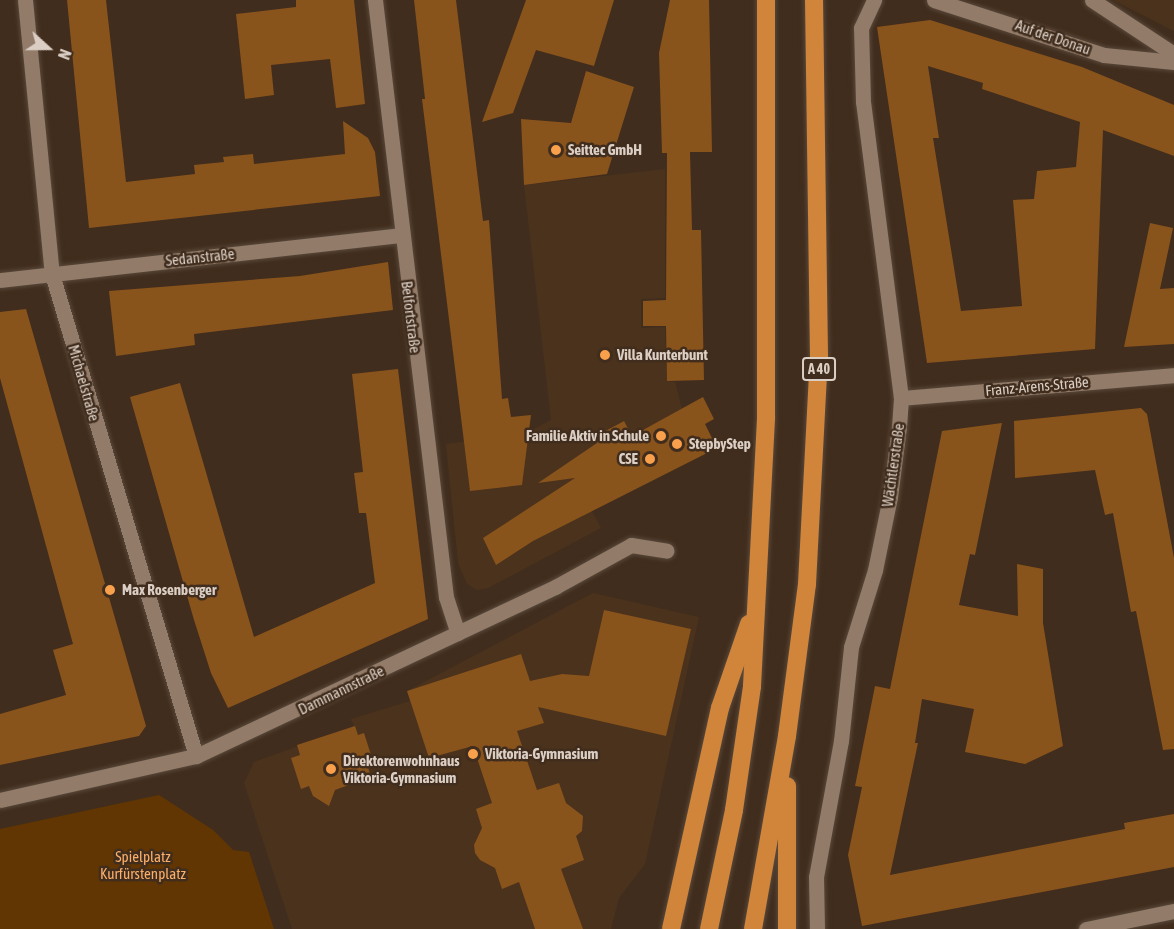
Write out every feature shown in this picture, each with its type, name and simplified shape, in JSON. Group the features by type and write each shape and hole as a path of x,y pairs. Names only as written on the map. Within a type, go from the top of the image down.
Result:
{"highway":[{"path":"709,929 734,810 752,686 766,417 766,0"},
{"name":"A 40","path":"753,929 787,736 807,584 819,357 814,0"},
{"path":"671,929 720,708 756,602"},
{"path":"787,736 787,929"}],"street":[{"name":"Michaelstraße","path":"25,0 52,274 196,756"},
{"name":"Belfortstraße","path":"375,0 401,236 446,597 458,633"},
{"name":"Wächtlerstraße","path":"817,929 816,877 841,741 851,647 875,570 890,497 901,398 863,102 861,28 874,0"},
{"name":"Auf der Donau","path":"934,0 1104,55 1174,63"},
{"path":"1092,0 1174,54"},
{"name":"Sedanstraße","path":"0,280 401,236"},
{"name":"Franz-Arens-Straße","path":"901,398 1173,380"},
{"name":"Dammannstraße","path":"0,800 196,756 458,633 630,545 667,551"},
{"path":"1086,929 1174,911"}],"shaded area":[{"path":"1113,0 1174,0 1174,31"},
{"name":"Villa Kunterbunt","path":"665,169 665,298 641,299 641,328 665,327 667,381 675,382 682,409 632,436 623,421 594,437 601,452 568,468 601,528 488,588 477,590 467,584 458,563 446,444 524,434 551,420 524,185"},
{"name":"Viktoria-Gymnasium","path":"593,593 699,617 645,864 619,898 611,929 292,929 244,783 254,762 354,726 351,719 410,701 407,691"}],"green space":[{"name":"Spielplatz Kurfürstenplatz","path":"159,795 213,830 233,850 249,852 274,929 0,929 0,829"}],"building":[{"path":"67,0 106,0 126,182 195,174 194,165 224,162 223,157 253,154 254,164 345,154 343,121 368,138 375,152 380,196 89,228"},
{"path":"296,0 354,0 365,104 336,108 330,59 271,65 274,95 245,99 236,14 296,7"},
{"path":"414,0 456,0 483,221 489,220 502,399 508,398 511,417 531,415 522,485 470,491 422,99 425,99"},
{"path":"526,0 614,0 594,66 536,50 513,113 482,122"},
{"path":"670,0 709,0 712,152 690,152 692,230 701,230 704,380 667,381 666,326 643,326 643,301 666,300 667,153 662,153 659,53"},
{"path":"930,20 1082,67 1174,105 1174,156 1103,130 1095,349 927,363 877,27","holes":["928,66 983,83 982,89 1080,122 1076,167 1037,171 1034,199 1013,200 1022,306 961,311 933,138 939,138"]},
{"name":"Seittec GmbH","path":"586,71 634,87 607,174 524,185 521,119 571,123"},
{"path":"1150,223 1173,228 1160,289 1174,288 1174,344 1124,347"},
{"path":"388,262 393,310 194,334 195,345 116,356 109,291 300,276"},
{"path":"26,309 146,726 139,736 0,765 0,714 66,695 53,650 73,644 0,378 0,312"},
{"path":"398,369 428,619 228,708 211,673 194,620 130,397 180,383 254,637 375,583 366,513 359,513 354,473 363,472 352,374"},
{"path":"703,397 714,419 705,424 717,448 533,541 496,565 483,538 575,478 538,483 597,443 594,437 624,421 632,436"},
{"path":"1141,408 1147,414 1174,558 1174,749 1163,750 1136,611 1131,612 1113,513 1105,515 1095,470 1015,478 1014,421"},
{"path":"1002,423 975,555 970,554 959,605 1018,616 1017,564 1043,569 1043,623 1063,746 1025,764 965,752 974,709 922,699 915,743 918,743 890,875 1125,829 1124,823 1174,814 1174,867 862,926 848,855 862,787 855,786 875,686 890,689 942,431"},
{"name":"Viktoria-Gymnasium","path":"604,610 691,629 666,736 538,707 544,723 517,731 537,790 559,783 566,803 583,816 582,831 576,836 584,860 561,869 583,929 535,929 519,882 502,889 495,868 480,860 475,853 474,845 482,828 476,809 492,803 473,746 429,758 407,691 521,654 530,681 562,674 589,676"},
{"name":"Direktorenwohnhaus Viktoria-Gymnasium","path":"355,726 358,735 364,733 372,758 366,761 371,777 335,790 329,806 313,796 309,786 301,789 291,758 300,755 297,745"}],"place":[{"name":"Seittec GmbH","path":"556,150"},
{"name":"Villa Kunterbunt","path":"605,355"},
{"name":"Familie Aktiv in Schule","path":"661,436"},
{"name":"StepbyStep","path":"677,444"},
{"name":"CSE","path":"650,459"},
{"name":"Max Rosenberger","path":"110,590"},
{"name":"Viktoria-Gymnasium","path":"473,754"},
{"name":"Direktorenwohnhaus Viktoria-Gymnasium","path":"331,769"}]}
